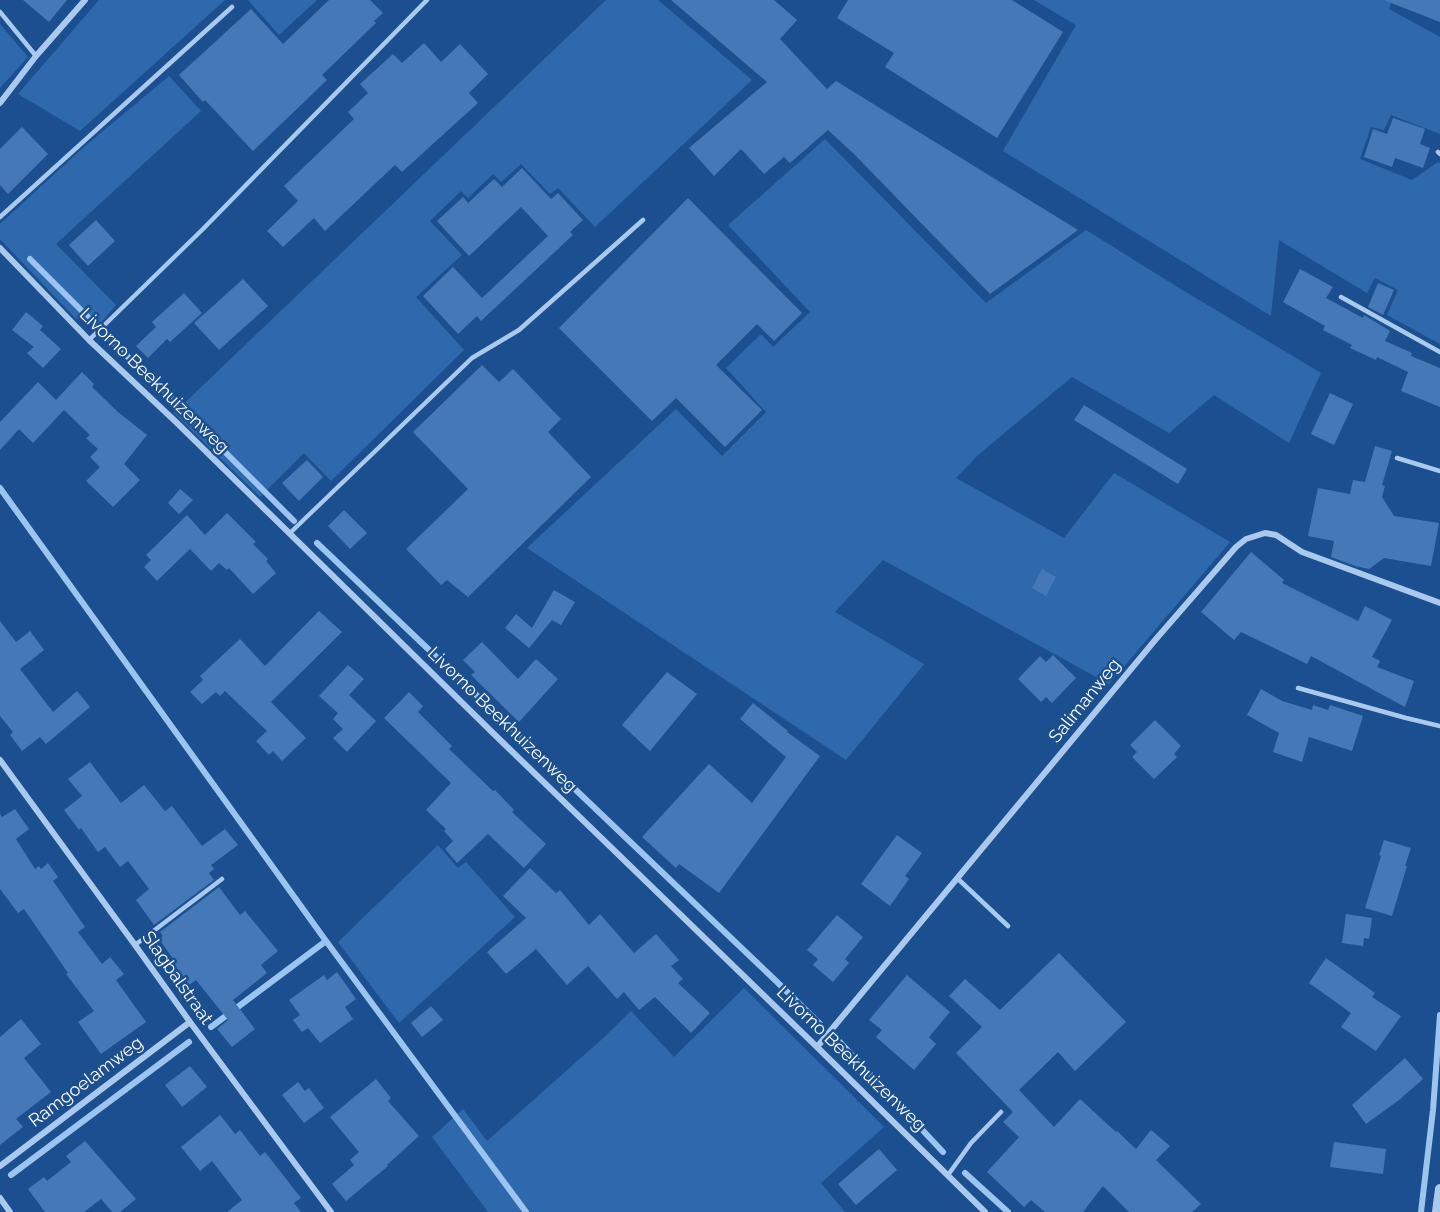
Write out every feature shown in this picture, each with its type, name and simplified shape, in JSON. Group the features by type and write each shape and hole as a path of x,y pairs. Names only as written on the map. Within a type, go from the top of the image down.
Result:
{"street":[{"path":"0,103 36,56 85,0"},
{"name":"Livorno Beekhuizenweg","path":"0,248 89,340 176,422 985,1212"},
{"name":"Salimanweg","path":"817,1047 1155,639 1236,547 1246,539 1265,533 1276,535 1302,552 1440,603"},
{"name":"Slagbalstraat","path":"0,759 189,1022 331,1212"},
{"name":"Ramgoelamweg","path":"0,1166 189,1022"},
{"path":"1437,1212 1440,1189"},
{"path":"0,1198 10,1212"}],"lane":[{"path":"89,340 203,229 427,0"},
{"path":"0,217 232,7"},
{"path":"0,12 36,56"},
{"path":"290,533 472,358 519,330 643,220"},
{"path":"1341,297 1440,352"},
{"path":"1397,458 1440,471"},
{"path":"1299,688 1440,726"},
{"path":"957,878 1008,926"},
{"path":"135,945 222,879"},
{"path":"948,1175 971,1143 1001,1112"}],"shaded area":[{"path":"99,0 225,0 80,131 18,94"},
{"path":"248,0 317,0 279,35"},
{"path":"606,0 658,0 752,80 595,227 558,188 550,194 521,164 501,182 493,174 468,198 461,191 430,221 462,255 416,297 464,350 331,481 304,453 260,497 174,413"},
{"path":"1034,0 1392,0 1389,9 1440,37 1440,134 1391,115 1384,130 1371,127 1360,159 1412,180 1438,162 1440,163 1440,344 1387,315 1398,290 1375,278 1367,293 1279,240 1271,316 1003,151 1076,25"},
{"path":"0,24 28,57 0,88"},
{"path":"169,76 201,111 56,244 116,305 100,324 91,326 75,318 0,239 0,224 84,147"},
{"path":"825,139 986,303 1086,230 1321,373 1289,443 1214,395 1169,433 1072,377 978,455 956,478 1064,538 1114,473 1230,542 1109,684 883,560 835,612 924,664 846,760 527,548 676,409 722,456 766,412 726,368 761,334 773,347 810,312 728,225"},
{"path":"438,845 458,868 466,862 515,917 399,1023 338,942"},
{"path":"744,988 884,1127 821,1183 845,1212 488,1212 432,1137 463,1109 487,1141 631,1011 674,1057"}],"building":[{"path":"23,0 67,0 49,22"},
{"path":"329,0 370,0 383,13 374,21 376,23 322,75 327,80 253,151 179,75 251,9 283,44"},
{"path":"671,0 774,0 797,20 780,39 827,89 836,81 1078,230 990,294 828,130 790,163 784,157 764,174 741,149 714,176 689,148 767,82"},
{"path":"848,0 1012,0 1063,32 997,138 885,67 894,53 837,18"},
{"path":"1440,0 1440,22 1386,1"},
{"path":"424,43 441,62 460,44 488,74 469,93 478,103 402,172 395,165 325,231 314,218 283,247 267,231 298,201 284,186 354,119 348,112 368,93 360,84 393,54 402,63"},
{"path":"1393,118 1425,129 1420,144 1430,148 1423,168 1395,158 1392,167 1364,157 1373,129 1387,134"},
{"path":"22,127 48,154 8,194 0,185 0,149"},
{"path":"522,168 551,199 558,193 583,220 570,232 573,235 481,321 477,316 458,334 423,296 453,267 482,298 548,236 521,207 469,256 437,221 463,197 468,203 494,179 502,187"},
{"path":"688,198 802,313 774,341 757,324 716,365 762,410 725,447 676,398 652,421 559,328"},
{"path":"96,220 115,241 88,266 69,245"},
{"path":"1300,269 1333,287 1326,298 1363,318 1364,315 1390,331 1385,341 1412,353 1411,356 1440,368 1440,407 1401,391 1408,372 1377,357 1376,360 1350,348 1352,345 1323,330 1325,326 1283,302"},
{"path":"243,279 268,306 219,350 194,323"},
{"path":"1378,283 1394,290 1383,315 1368,307"},
{"path":"184,293 202,313 170,342 167,339 148,358 136,346 156,327 152,322"},
{"path":"26,312 43,326 40,330 61,349 43,368 27,353 34,347 12,330"},
{"path":"482,365 499,382 513,369 561,419 548,432 591,477 468,597 447,580 441,585 406,549 468,489 413,432"},
{"path":"82,372 94,384 92,387 147,435 124,464 140,480 113,507 86,481 100,467 90,457 98,449 86,438 90,435 64,410 33,443 19,429 0,450 0,422 38,382 56,400"},
{"path":"1330,393 1353,404 1334,445 1311,434"},
{"path":"1084,405 1187,469 1178,484 1074,420"},
{"path":"1375,446 1392,451 1382,485 1385,486 1382,497 1394,516 1439,523 1431,566 1384,558 1369,569 1355,566 1331,557 1334,541 1308,536 1318,488 1350,494 1353,480 1365,482"},
{"path":"307,460 323,477 299,501 282,483"},
{"path":"180,489 193,500 179,514 168,503"},
{"path":"344,510 367,533 350,549 328,526"},
{"path":"227,513 256,542 253,544 268,559 266,561 276,573 253,594 229,568 227,570 219,563 211,571 190,549 157,581 144,567 151,560 146,555 187,515 205,535"},
{"path":"1251,552 1284,580 1282,583 1358,621 1365,606 1392,620 1372,657 1380,661 1377,667 1414,681 1405,707 1311,656 1307,664 1241,632 1234,640 1201,612"},
{"path":"1042,569 1056,577 1046,596 1032,588"},
{"path":"554,590 575,602 561,625 552,620 529,648 505,628 516,614 532,628"},
{"path":"319,611 342,632 271,702 306,738 282,761 273,751 269,755 256,741 267,731 225,691 220,696 216,692 202,704 190,692 203,680 200,676 240,639 265,666"},
{"path":"0,621 16,642 30,631 44,650 20,669 53,712 77,691 90,707 46,744 40,737 22,751 10,735 13,732 0,716"},
{"path":"482,642 518,679 536,659 558,679 519,722 471,675 475,672 463,660"},
{"path":"1053,655 1076,678 1052,703 1046,697 1041,702 1018,679 1040,656 1046,662"},
{"path":"348,665 364,679 349,695 376,721 347,752 333,738 343,729 333,719 338,713 319,696"},
{"path":"667,672 697,694 650,751 622,725"},
{"path":"1261,689 1282,701 1312,710 1313,705 1328,710 1330,705 1363,716 1352,751 1309,737 1302,762 1273,752 1279,733 1247,715"},
{"path":"409,692 423,706 418,712 452,746 449,749 493,791 495,790 514,810 512,812 546,844 524,868 488,834 457,863 445,849 453,841 444,831 446,829 426,810 451,783 384,718"},
{"path":"753,703 820,756 719,893 679,864 676,868 642,837 709,764 752,803 786,757 740,719"},
{"path":"1155,720 1181,746 1174,754 1177,757 1154,779 1132,757 1137,752 1130,745"},
{"path":"90,762 121,803 144,785 165,811 172,806 202,846 225,829 238,845 211,865 214,869 209,873 214,880 154,925 136,900 149,889 128,861 120,867 105,847 98,852 81,828 79,830 64,810 82,796 68,779"},
{"path":"15,809 29,829 16,839 35,869 39,866 41,869 48,863 58,877 53,881 85,927 78,932 102,964 110,957 124,974 116,980 146,1022 101,1054 78,1022 94,1011 66,974 68,973 24,909 18,913 0,889 0,814 2,817"},
{"path":"897,835 922,853 905,876 909,879 890,906 861,884"},
{"path":"1384,840 1411,848 1392,916 1365,908"},
{"path":"530,868 556,893 560,890 589,925 600,914 634,953 656,934 679,960 671,966 683,979 678,983 710,1013 691,1033 655,997 639,1010 624,992 617,999 588,966 567,985 536,949 506,974 487,952 526,918 503,896"},
{"path":"219,887 240,915 245,911 278,951 261,965 267,973 233,1000 255,1029 232,1047 217,1029 228,1020 196,980 189,985 159,939 163,936 160,932"},
{"path":"1346,914 1372,918 1369,939 1364,938 1363,946 1342,943"},
{"path":"837,915 863,937 845,959 849,963 833,982 813,965 818,959 807,950"},
{"path":"1059,953 1126,1022 1075,1071 1058,1052 1019,1090 1054,1127 1080,1099 1136,1149 1151,1130 1170,1146 1156,1160 1201,1204 1192,1212 1129,1212 1103,1186 1083,1212 1045,1212 1031,1200 1024,1207 987,1172 1019,1137 1003,1122 1013,1112 956,1053 982,1027 949,996 965,979 1000,1010"},
{"path":"1326,958 1375,993 1372,997 1401,1016 1376,1051 1341,1027 1351,1013 1309,983"},
{"path":"337,972 356,999 345,1007 353,1019 320,1043 308,1028 302,1032 293,1020 300,1015 289,1000 324,975 327,980"},
{"path":"907,975 950,1012 929,1037 936,1044 914,1070 876,1037 882,1030 869,1020"},
{"path":"431,1006 443,1020 422,1037 411,1023"},
{"path":"21,1019 41,1044 24,1058 51,1092 16,1119 23,1127 0,1145 0,1037"},
{"path":"1405,1058 1423,1079 1366,1124 1352,1105"},
{"path":"190,1066 207,1087 182,1107 165,1085"},
{"path":"376,1079 391,1098 388,1101 419,1136 346,1201 332,1184 354,1165 350,1160 359,1152 330,1117"},
{"path":"298,1082 305,1091 309,1088 324,1108 304,1123 282,1095"},
{"path":"220,1115 235,1134 240,1130 260,1156 265,1152 301,1198 294,1203 301,1212 227,1212 242,1200 212,1161 200,1171 181,1147"},
{"path":"85,1141 136,1199 120,1212 112,1212 101,1199 84,1212 45,1212 28,1189 44,1177 47,1181 71,1162 66,1156"},
{"path":"1334,1142 1386,1149 1383,1174 1330,1167"},
{"path":"879,1149 897,1170 856,1205 838,1184"}],"waterway":[{"path":"30,259 89,318"},
{"path":"111,341 179,405"},
{"path":"193,420 294,521"},
{"path":"0,488 326,941 211,1027"},
{"path":"317,543 820,1024"},
{"path":"326,941 526,1212"},
{"path":"1421,1212 1433,1110 1440,1015"},
{"path":"838,1040 943,1152"},
{"path":"11,1175 189,1042"},
{"path":"965,1173 1008,1212"}]}
